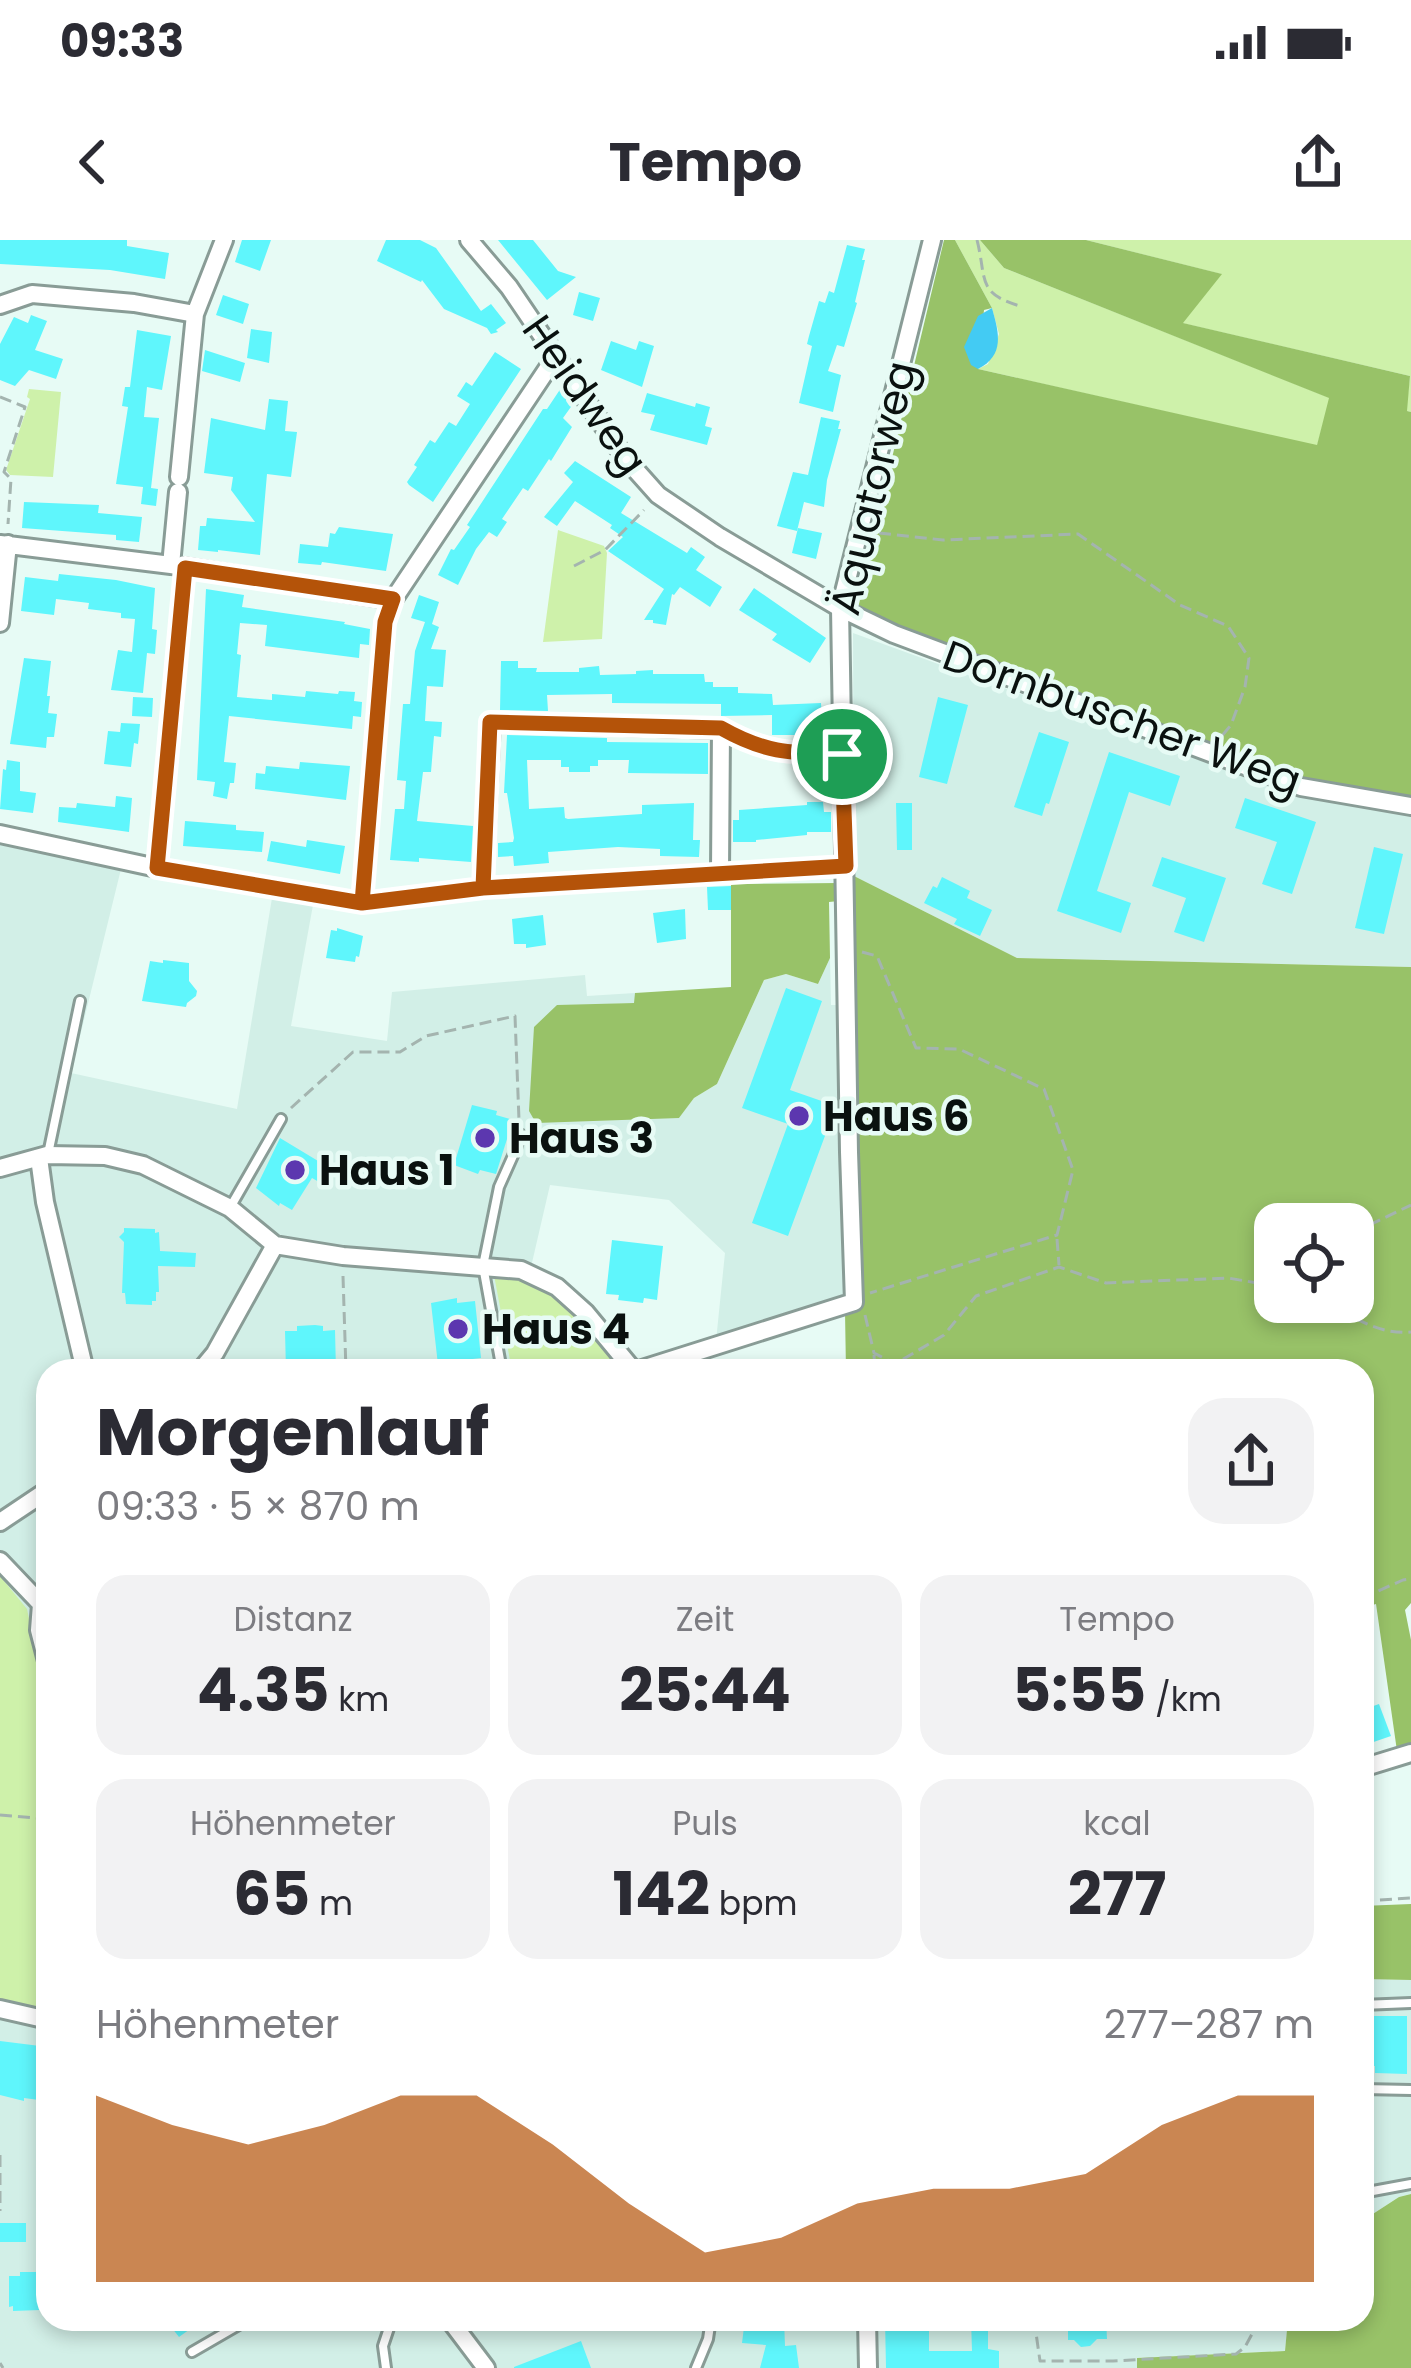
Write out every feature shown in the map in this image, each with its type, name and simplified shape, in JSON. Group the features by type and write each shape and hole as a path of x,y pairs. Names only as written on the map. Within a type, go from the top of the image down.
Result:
{"street":[{"path":"157,868 178,567 178,485 195,314 224,240"},
{"name":"Heidweg","path":"469,240 509,286 625,458 658,496 840,608"},
{"name":"Äquatorweg","path":"673,1359 854,1302 840,608 932,240"},
{"path":"0,305 32,294 195,314"},
{"path":"362,903 385,622 393,599 556,356"},
{"path":"0,623 4,544 393,599"},
{"name":"Dornbuscher Weg","path":"840,608 894,634 1301,787 1411,806"},
{"path":"483,888 490,722 721,728 720,873"},
{"path":"0,834 157,868 362,903 483,888 846,866"},
{"path":"0,1168 43,1156 105,1156 143,1165 230,1208 275,1246 521,1270 557,1287 586,1312 625,1359"},
{"path":"43,1156 45,1202 82,1359"},
{"path":"210,1359 275,1246"},
{"path":"0,1522 36,1498"},
{"path":"0,1561 36,1597"},
{"path":"1374,1765 1411,1754"},
{"path":"0,2009 36,2017"},
{"path":"457,2331 486,2368"},
{"path":"867,2331 868,2368"}],"lane":[{"path":"43,1156 80,1001"},
{"path":"230,1208 281,1119"},
{"path":"500,1359 483,1266 499,1187 520,1134"},
{"path":"1374,2005 1411,2003"},
{"path":"1374,2090 1411,2090"},
{"path":"1374,2191 1411,2184"},
{"path":"192,2352 228,2331"},
{"path":"386,2368 383,2346 388,2331"},
{"path":"696,2368 709,2331"}],"path":[{"path":"977,240 986,287 996,299 1020,306"},
{"path":"0,397 25,407 4,472 10,478 4,544"},
{"path":"574,566 605,550 658,496"},
{"path":"859,532 943,540 1078,533 1180,605 1228,626 1249,658 1245,687 1231,724 1208,753"},
{"path":"721,728 784,753 842,754"},
{"path":"847,948 877,956 916,1048 959,1049 1044,1089 1073,1170 1057,1235 1059,1267"},
{"path":"281,1119 352,1052 400,1052 425,1036 515,1016 520,1134"},
{"path":"1374,1223 1411,1205"},
{"path":"876,1293 1057,1235"},
{"path":"343,1256 346,1359"},
{"path":"903,1359 944,1335 976,1296 1059,1267 1106,1282 1228,1278 1254,1282"},
{"path":"862,1301 874,1359"},
{"path":"1365,1323 1376,1329 1411,1332"},
{"path":"874,1353 885,1359"},
{"path":"1374,1593 1411,1580"},
{"path":"0,1815 36,1819"},
{"path":"1374,1900 1411,1898"},
{"path":"0,2155 0,2211"},
{"path":"1036,2331 1040,2361 1236,2354 1254,2331"}],"shaded area":[{"path":"853,633 1298,795 1411,816 1411,967 1017,958 854,876"},
{"path":"0,845 121,869 71,1073 237,1109 272,898 313,905 291,1026 387,1041 392,992 585,975 587,996 635,993 635,1003 557,1006 679,1118 694,1098 717,1084 764,980 786,974 818,984 830,958 831,1005 841,1005 845,1299 716,1341 725,1253 669,1200 550,1185 531,1267 586,1306 635,1359 36,1359 36,2331 860,2331 861,2368 0,2368"},
{"path":"1374,1979 1411,1980 1411,2194 1374,2213"},
{"path":"874,2331 1287,2331 1285,2351 1137,2358 1137,2368 875,2368"}],"green space":[{"path":"944,240 955,240 992,308 984,310 978,369 1317,445 1329,398 1004,268 980,240 1086,240 1222,274 1183,323 1410,376 1411,797 1303,777 856,609"},
{"path":"955,240 980,240 1004,268 1330,398 1317,446 978,369 988,364 999,334 992,308"},
{"path":"1086,240 1411,240 1411,412 1406,411 1410,376 1182,323 1221,274"},
{"path":"29,389 61,392 53,477 10,475 6,470 30,399"},
{"path":"558,530 604,546 607,553 602,639 543,642"},
{"path":"891,622 1303,777 1269,770 893,629"},
{"path":"854,876 1017,958 1411,967 1411,1603 1405,1610 1411,1640 1411,1748 1397,1751 1374,1605 1374,1359 846,1359 845,1312 859,1306"},
{"path":"839,883 839,901 829,902 830,958 818,984 786,974 764,980 717,1084 694,1098 679,1118 536,1123 529,1111 534,1027 557,1005 634,1003 635,993 731,987 731,884"},
{"path":"499,1270 542,1285 584,1319 616,1359 510,1359 494,1275"},
{"path":"0,1576 27,1609 36,1652 36,2010 0,2002"},
{"path":"1411,1904 1411,1980 1374,1979 1374,1906"},
{"path":"1411,2194 1411,2368 1137,2368 1137,2358 1285,2351 1287,2331 1374,2331 1374,2213"}],"water":[{"path":"992,308 996,350 978,369 971,365 964,347 978,316"}],"building":[{"path":"0,240 127,240 127,246 169,253 165,279 110,270 0,264"},
{"path":"242,240 271,240 260,271 235,262"},
{"path":"386,240 420,240 436,248 481,311 491,304 506,323 491,334 444,309 422,280 377,261"},
{"path":"498,240 533,240 558,271 576,277 547,300"},
{"path":"847,245 865,249 865,260 844,347 837,345 828,371 841,375 833,412 799,403 819,301 825,303 829,291 834,293"},
{"path":"579,292 600,298 593,321 573,315"},
{"path":"223,295 249,304 243,324 216,315"},
{"path":"31,315 47,321 35,350 63,359 56,379 29,370 15,386 0,380 0,344 14,317 28,323"},
{"path":"251,329 272,332 269,363 247,358"},
{"path":"137,330 171,336 162,390 147,387 144,417 159,418 151,488 158,489 156,506 141,504 143,487 116,484 128,407 122,406 125,387 130,387"},
{"path":"611,341 636,350 639,341 654,346 642,387 601,370"},
{"path":"205,350 245,363 240,382 202,371"},
{"path":"495,352 521,369 433,502 407,482 414,465 449,422 456,426 470,404 457,396 466,382 472,386"},
{"path":"561,388 573,404 563,418 572,427 551,461 528,491 523,488 502,519 507,522 497,537 489,532 476,549 458,585 438,575 543,409"},
{"path":"647,393 710,407 705,426 712,428 707,445 650,430 655,415 641,412"},
{"path":"269,399 288,401 285,431 297,432 291,477 267,474 260,555 198,550 200,526 206,526 207,518 255,522 231,490 233,477 204,473 211,418 265,430"},
{"path":"821,417 840,421 841,429 824,507 804,502 797,531 777,526 793,472 808,475"},
{"path":"575,461 631,497 621,513 687,553 691,547 705,557 696,570 722,587 710,607 680,587 672,594 666,625 644,620 664,589 608,551 623,537 612,525 575,501 557,526 544,517 573,482 564,473"},
{"path":"24,502 99,505 98,513 142,517 139,542 116,540 116,535 22,528"},
{"path":"339,527 393,534 386,571 298,563 300,544 328,547 330,533 335,534"},
{"path":"798,528 822,533 816,559 792,553"},
{"path":"59,574 155,588 155,654 147,653 143,693 111,690 118,650 132,652 135,619 88,609 89,603 56,599 54,615 21,611 25,577 58,581"},
{"path":"754,588 826,638 810,663 772,640 777,634 739,610"},
{"path":"206,589 244,595 242,607 370,629 369,645 360,644 359,658 265,646 267,625 240,623 237,697 272,700 272,694 305,697 306,691 355,692 354,701 362,702 361,717 353,716 352,729 229,716 224,762 236,763 227,799 213,796 215,782 197,780"},
{"path":"419,595 439,602 432,624 439,627 431,649 446,650 443,687 427,686 425,721 442,722 441,737 434,736 431,772 423,772 417,821 473,826 471,862 390,860 395,809 404,809 406,781 397,780 403,704 410,704 415,651 425,622 411,618"},
{"path":"24,658 51,661 48,713 57,714 54,737 47,737 46,748 10,744"},
{"path":"501,661 518,661 518,668 537,668 536,672 579,672 579,668 599,666 600,675 653,670 653,674 704,674 705,682 713,682 713,687 772,694 773,705 821,703 823,735 772,735 772,715 721,716 721,704 612,703 612,694 547,695 548,711 500,710"},
{"path":"133,697 153,698 152,717 132,716"},
{"path":"938,697 968,705 947,784 919,777"},
{"path":"121,723 140,724 131,767 104,764 108,731 120,732"},
{"path":"1039,732 1069,742 1042,816 1014,807"},
{"path":"507,735 708,743 708,774 628,773 629,760 598,760 590,772 569,772 569,767 561,767 561,760 527,760 529,809 564,807 568,819 642,814 642,805 694,803 693,840 700,840 699,857 660,856 660,849 618,847 548,852 549,863 514,866 513,856 498,857 498,843 514,838 504,793"},
{"path":"1109,752 1180,776 1170,806 1129,792 1097,891 1131,903 1121,933 1057,911"},
{"path":"7,760 20,762 20,791 36,793 33,813 0,809"},
{"path":"300,762 350,766 346,800 255,789 256,773 265,774 266,766 299,769"},
{"path":"116,796 132,798 129,832 58,822 59,807 76,808 77,803 115,807"},
{"path":"1245,798 1316,822 1292,894 1262,884 1277,842 1235,828"},
{"path":"823,802 824,812 831,812 831,832 733,842 733,820 739,820 739,810"},
{"path":"896,803 912,803 912,850 897,850"},
{"path":"185,821 264,832 262,852 183,846"},
{"path":"307,840 345,846 340,874 267,861 271,841 306,847"},
{"path":"1374,847 1403,854 1384,934 1355,928"},
{"path":"1162,857 1226,878 1204,942 1174,932 1186,898 1152,886"},
{"path":"942,877 970,891 967,898 992,910 980,936 924,903"},
{"path":"731,886 731,910 708,910 707,887"},
{"path":"685,909 686,939 657,943 653,913"},
{"path":"543,915 546,945 526,948 526,944 514,944 512,919"},
{"path":"331,930 363,936 355,962 326,958"},
{"path":"150,961 189,963 189,981 197,991 186,1007 142,1001"},
{"name":"Haus 6","path":"786,988 822,1001 790,1090 836,1106 788,1236 752,1223 788,1124 742,1108"},
{"name":"Haus 3","path":"472,1105 513,1120 496,1174 480,1170 478,1174 454,1165"},
{"name":"Haus 1","path":"280,1138 328,1167 319,1182 312,1178 292,1210 256,1188"},
{"path":"124,1228 155,1229 160,1251 196,1253 195,1267 158,1266 159,1292 152,1305 126,1304 122,1293 124,1242 119,1237"},
{"path":"612,1240 663,1246 657,1300 644,1298 643,1303 606,1294"},
{"name":"Haus 4","path":"457,1298 457,1303 475,1301 481,1358 437,1359 431,1303"},
{"path":"297,1326 335,1330 336,1359 286,1359 285,1331 297,1331"},
{"path":"1379,1704 1391,1736 1374,1742 1374,1706"},
{"path":"1374,2016 1407,2016 1407,2074 1375,2073"},
{"path":"0,2041 36,2046 36,2100 0,2095"},
{"path":"0,2223 26,2223 26,2242 0,2242"},
{"path":"20,2272 36,2272 36,2310 9,2307 9,2276 20,2276"},
{"path":"744,2331 784,2331 785,2346 796,2345 799,2368 760,2368 766,2345 742,2343"},
{"path":"885,2331 929,2331 929,2351 972,2351 971,2331 988,2331 988,2349 999,2351 999,2368 886,2368"},
{"path":"1068,2331 1107,2331 1107,2339 1097,2339 1090,2346 1068,2340"},
{"path":"581,2341 591,2368 514,2368 514,2367"}],"place":[{"name":"Haus 6","path":"799,1116"},
{"name":"Haus 3","path":"485,1138"},
{"name":"Haus 1","path":"295,1170"},
{"name":"Haus 4","path":"458,1329"}],"route":[{"path":"842,754 784,753 721,728 490,722 483,888 362,903 385,622 393,599 185,568 157,868 362,903 483,888 846,866 842,754"}]}
